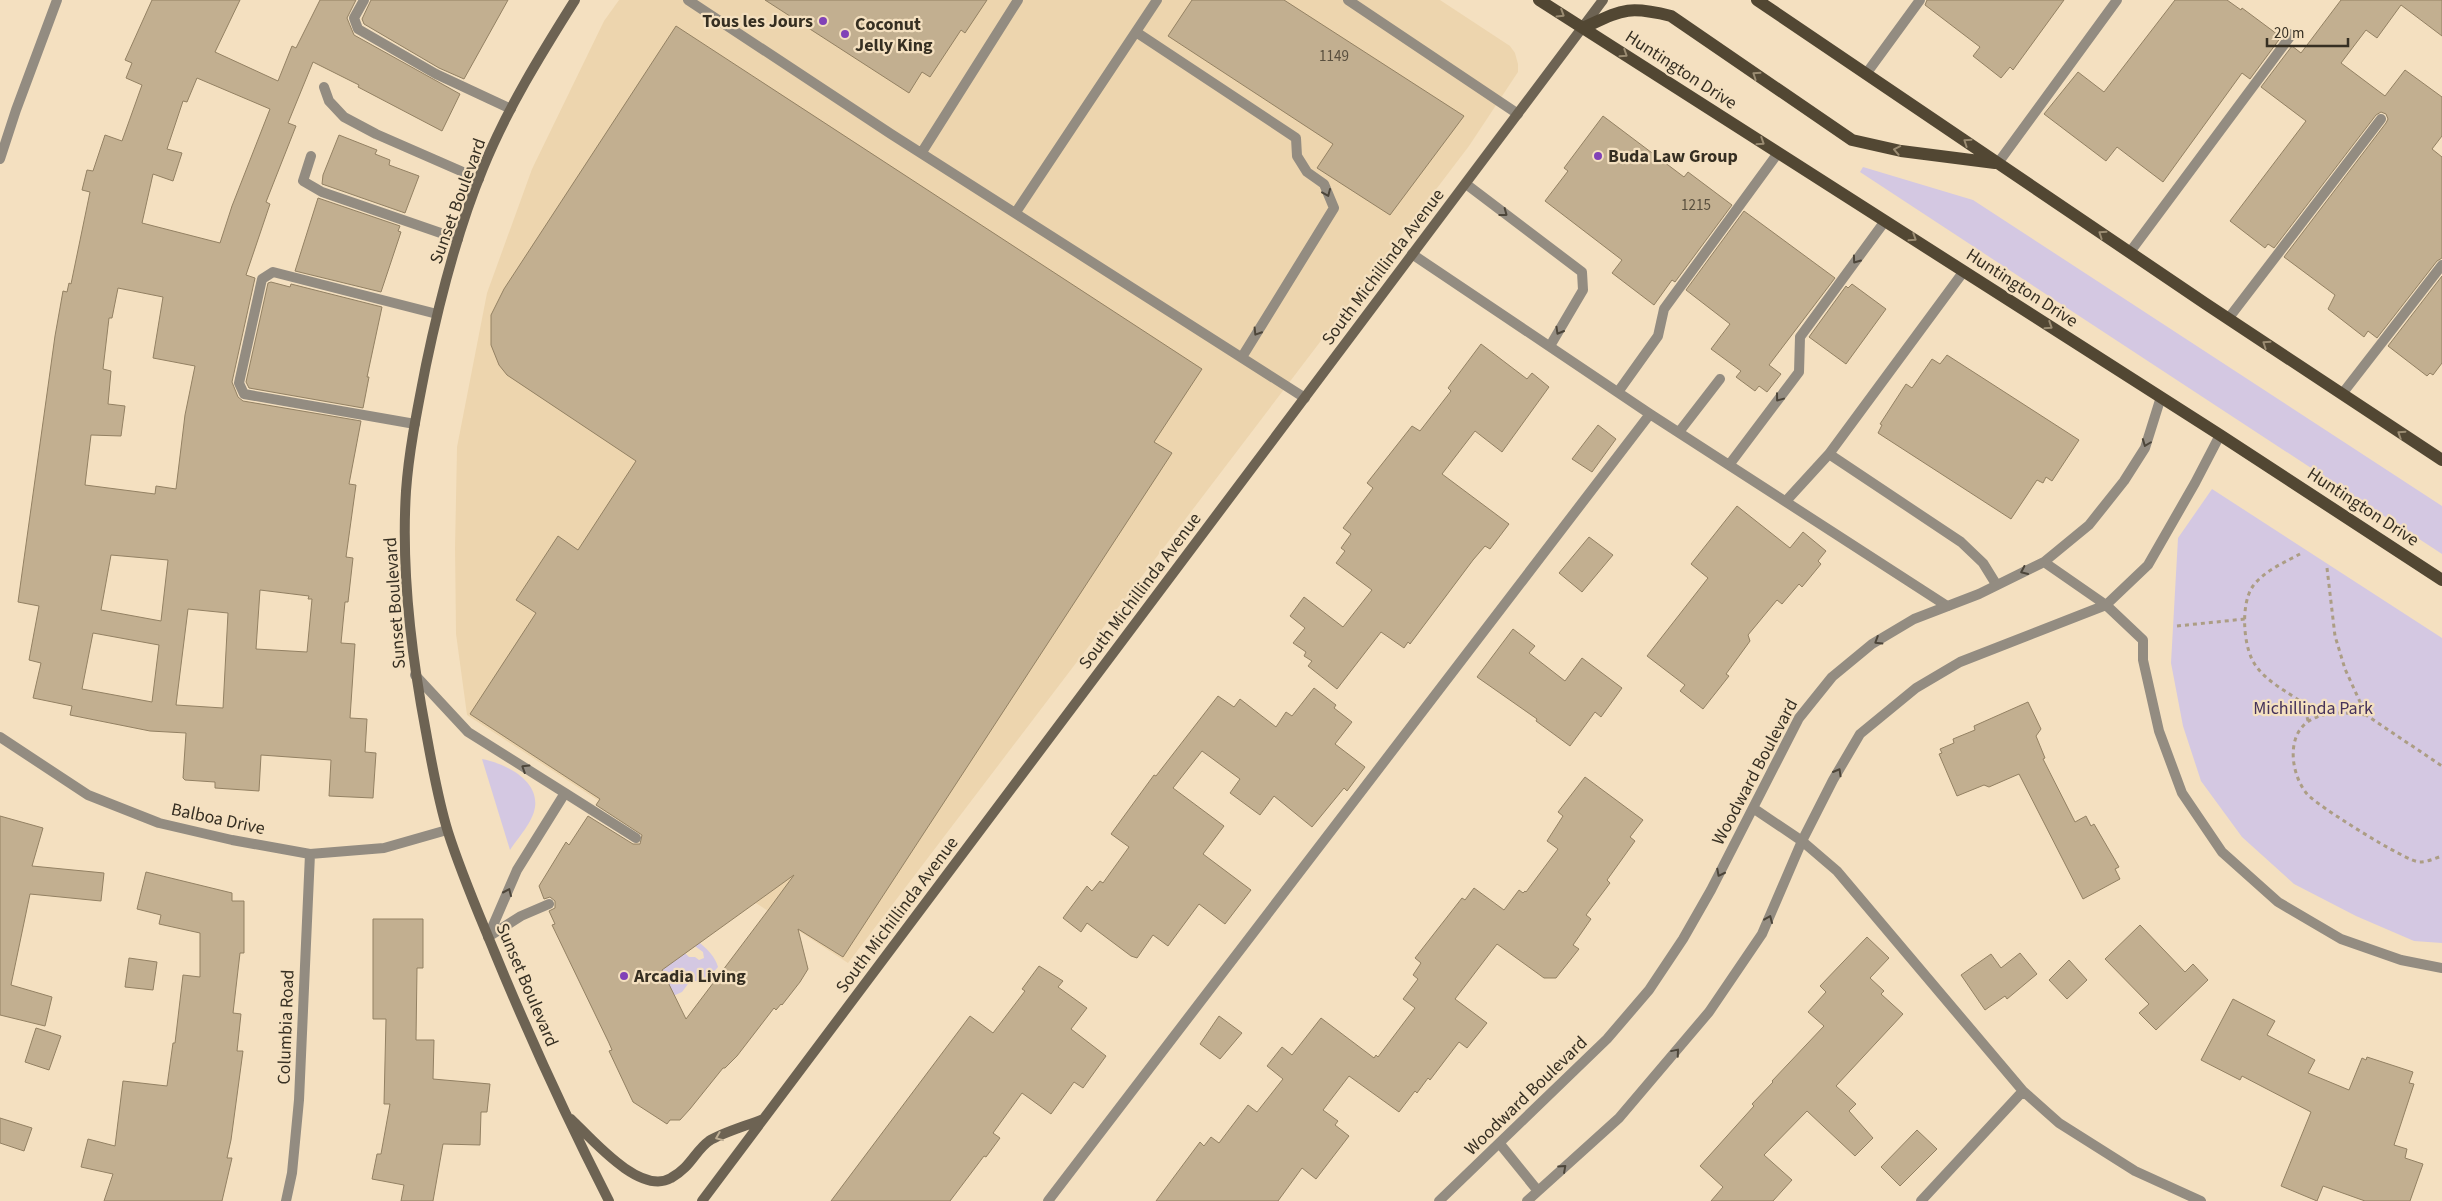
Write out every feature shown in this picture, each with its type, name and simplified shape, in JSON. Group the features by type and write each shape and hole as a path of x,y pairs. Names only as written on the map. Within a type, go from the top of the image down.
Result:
{"main road":[{"name":"Sunset Boulevard","path":"575,0 511,109 479,179 458,239 437,314 415,424 406,490 406,577 415,675 431,762 447,830 517,1008 609,1201"},
{"name":"Huntington Drive","path":"1539,0 2161,397 2442,580"},
{"name":"South Michillinda Avenue","path":"702,1201 1603,0"},
{"path":"1756,0 2442,460"},
{"path":"1583,28 1620,11 1641,9 1670,16 1852,140 1901,151 1998,163"},
{"path":"567,1115 616,1163 648,1181 669,1180 688,1167 709,1141 764,1119"}],"street":[{"path":"0,159 57,0"},
{"path":"364,0 354,18 358,29 436,74 511,109"},
{"path":"688,0 1305,398"},
{"path":"922,152 1018,0"},
{"path":"1016,212 1157,0"},
{"path":"1348,0 1518,114"},
{"path":"1866,74 1920,0"},
{"path":"1998,163 2117,0"},
{"path":"1136,32 1296,138 1297,156 1306,172 1324,184 1334,208 1242,357"},
{"path":"2130,252 2292,34"},
{"path":"324,87 329,101 344,117 376,134 479,179"},
{"path":"2228,318 2381,120"},
{"path":"1618,392 1658,336 1664,309 1778,153"},
{"path":"311,156 304,181 322,192 458,239"},
{"path":"1466,184 1582,272 1583,290 1550,346"},
{"path":"1729,464 1799,372 1800,336 1884,221"},
{"path":"1412,254 1650,414 1947,606"},
{"path":"2342,394 2442,265"},
{"path":"415,424 244,394 239,383 262,279 274,272 437,314"},
{"path":"1786,501 1829,454 1964,272"},
{"path":"1679,432 1720,379"},
{"name":"Woodward Boulevard","path":"1439,1201 1607,1040 1649,990 1683,939 1711,890 1799,718 1832,677 1872,644 1914,619 1979,594 2044,562 2089,525 2124,481 2145,448 2161,397"},
{"path":"1048,1201 1650,414"},
{"path":"1527,1201 1619,1118 1709,1012 1762,934 1802,841 1833,780 1860,734 1916,688 1960,662 2106,605 2148,565 2220,435"},
{"path":"1829,454 1961,542 1984,563 1996,584"},
{"path":"2044,562 2106,605 2143,640 2143,660 2159,731 2182,793 2222,852 2278,902 2341,939 2401,960 2442,968"},
{"path":"415,675 468,732 636,838"},
{"name":"Balboa Drive","path":"0,737 88,795 160,823 232,840 310,854 384,848 447,830"},
{"path":"488,937 517,870 565,793"},
{"path":"1753,808 1802,841 1837,871 2024,1091 2060,1123 2135,1171 2201,1201"},
{"name":"Columbia Road","path":"286,1201 292,1173 299,1100 310,854"},
{"path":"488,937 521,916 549,904"},
{"path":"1921,1201 2024,1091"},
{"path":"1500,1144 1538,1191"}],"path":[{"path":"2300,554 2268,572 2253,586 2244,612 2247,645 2255,666 2270,681 2304,704 2308,722"},
{"path":"2327,568 2336,636 2345,669 2366,715"},
{"path":"2176,626 2245,620"},
{"path":"2442,766 2366,715 2343,713 2318,716 2308,722 2292,746 2294,774 2308,795 2390,851 2419,862 2442,856"}],"shaded area":[{"path":"619,0 1440,0 1510,46 1515,53 1518,64 1518,72 1469,146 848,963 467,715 456,634 457,447 487,293 532,169 604,21"}],"green space":[{"path":"1863,167 1973,200 2442,506 2442,554 1860,172"},
{"name":"Michillinda Park","path":"2212,489 2442,638 2442,943 2414,941 2356,916 2294,884 2242,837 2201,781 2183,726 2171,663 2178,538"},
{"path":"482,759 500,764 518,774 526,781 535,797 534,813 525,830 510,850"},
{"path":"627,883 633,886 638,895 641,894 656,906 660,905 667,913 664,916 696,939 710,953 718,967 704,983 691,980 682,992 673,996 668,992 664,982 667,981 655,955 653,956 648,941 641,938 642,934 637,930 631,910 627,907 620,894","holes":["674,937 684,938 703,952 704,958 699,960 695,957 689,957 685,953 679,958 671,956 666,950 667,942"]}],"building":[{"path":"152,0 240,0 215,52 278,81 292,46 296,48 320,0 356,0 347,18 354,35 460,94 442,131 313,62 288,123 296,126 266,202 270,204 246,275 255,278 232,382 238,397 243,401 361,421 349,484 356,485 346,557 353,558 348,602 345,602 341,643 355,644 350,718 367,719 365,752 376,753 373,798 329,796 331,760 261,755 259,791 215,788 215,782 185,780 183,778 186,733 150,731 70,715 72,706 33,698 41,663 29,660 39,606 18,602 55,336 63,291 67,292 69,283 71,284 90,192 82,190 87,170 93,171 105,135 122,141 142,85 126,78 132,63 125,60","holes":["197,78 270,109 232,206 220,243 142,223 153,174 173,181 182,153 167,149 183,101 187,102","118,288 163,297 153,358 195,366 185,415 176,489 156,486 155,494 85,485 91,435 121,436 125,406 108,404 111,371 103,369 109,318 112,318","111,555 168,560 161,621 101,610","260,590 309,596 308,599 312,599 307,652 256,649","188,609 228,613 223,708 176,705","93,633 159,645 152,702 82,689"]},
{"path":"371,0 508,0 464,79 439,68 364,24 362,19"},
{"path":"765,0 987,0 965,33 961,30 930,77 922,72 909,93"},
{"path":"1192,0 1284,0 1464,116 1390,215 1317,168 1333,144 1168,36"},
{"path":"1927,0 2064,0 2013,70 2010,67 2001,78 1973,56 1980,47 1925,5"},
{"path":"2175,0 2227,0 2241,10 2242,8 2281,37 2250,79 2242,73 2163,182 2117,147 2106,161 2044,114 2078,72 2104,92"},
{"path":"2341,0 2442,0 2442,36 2401,5 2377,38 2366,30 2341,63 2385,96 2405,70 2442,97 2442,136 2432,149 2442,157 2442,258 2437,261 2377,338 2368,331 2364,337 2328,309 2335,295 2284,257 2386,123 2388,119 2386,114 2381,112 2376,115 2274,248 2268,244 2265,248 2230,221 2306,121 2261,87 2292,46 2301,53"},
{"path":"676,26 1202,369 1154,442 1172,453 843,957 798,929 808,969 800,982 782,1005 776,1010 774,1008 737,1056 723,1068 680,1120 670,1120 667,1124 633,1102 609,1051 612,1050 609,1043 552,925 555,924 549,911 555,908 555,901 550,897 544,899 539,886 566,842 569,845 588,816 633,844 640,844 642,835 596,805 600,799 470,714 536,613 516,600 558,536 578,550 636,461 507,375 499,365 491,345 491,315 504,289","holes":["794,875 686,1019 662,970"]},
{"path":"1603,116 1684,177 1688,172 1732,205 1675,282 1672,280 1654,305 1612,273 1622,260 1545,201 1568,171 1564,168"},
{"path":"339,135 377,150 375,154 390,160 389,165 419,176 405,213 322,184 323,175"},
{"path":"318,198 400,226 398,231 401,232 381,292 295,271"},
{"path":"1744,211 1835,278 1769,365 1781,374 1767,392 1759,386 1755,391 1736,377 1741,371 1711,349 1730,324 1686,290"},
{"path":"2442,276 2442,363 2433,375 2430,373 2427,376 2388,346"},
{"path":"271,282 290,287 291,284 382,307 367,377 369,377 363,408 249,388 246,382 268,283"},
{"path":"1852,284 1886,309 1846,364 1809,337 1846,286 1848,288"},
{"path":"1481,344 1527,379 1532,373 1549,387 1502,452 1475,431 1442,474 1509,524 1490,549 1485,546 1473,560 1410,644 1408,642 1404,648 1381,632 1337,689 1308,666 1312,661 1304,656 1306,652 1293,643 1305,628 1290,616 1304,597 1343,627 1372,590 1336,563 1345,551 1341,548 1351,534 1343,528 1373,488 1367,483 1412,426 1420,431 1451,391 1448,388"},
{"path":"1947,355 2079,440 2052,481 2046,477 2043,483 2037,480 2011,519 1878,433 1882,425 1880,424 1906,384 1912,388 1932,359 1940,364"},
{"path":"1598,425 1616,439 1592,472 1572,459"},
{"path":"1737,506 1790,548 1803,532 1826,551 1818,561 1821,564 1802,587 1799,584 1782,604 1777,600 1748,635 1750,641 1726,674 1729,676 1703,709 1680,691 1685,685 1647,656 1708,578 1691,564"},
{"path":"1589,537 1613,555 1582,592 1559,573"},
{"path":"1513,629 1535,646 1529,653 1565,681 1582,658 1622,688 1601,717 1595,712 1570,746 1536,721 1537,719 1477,677"},
{"path":"1314,688 1336,705 1334,708 1352,722 1335,744 1365,767 1347,791 1344,788 1312,827 1274,796 1260,815 1230,793 1240,779 1202,751 1173,788 1224,826 1203,854 1251,890 1225,924 1199,904 1168,946 1153,935 1137,958 1131,956 1087,923 1081,932 1063,918 1087,886 1092,891 1100,881 1103,883 1129,847 1111,834 1154,775 1156,776 1218,696 1234,707 1240,699 1276,727 1286,712 1292,716"},
{"path":"2028,702 2041,729 2036,736 2045,758 2043,759 2075,822 2086,816 2091,826 2094,824 2119,867 2115,869 2120,879 2083,899 2019,774 1989,787 1984,785 1957,796 1939,754 1942,753 1940,749 1954,743 1953,739 1975,730 1974,726"},
{"path":"1585,777 1643,820 1630,837 1635,841 1607,880 1610,883 1586,915 1591,919 1573,945 1579,949 1556,978 1544,978 1497,944 1455,999 1487,1023 1467,1048 1459,1042 1430,1080 1428,1078 1417,1093 1415,1091 1399,1112 1349,1076 1323,1110 1338,1121 1335,1125 1349,1136 1316,1179 1302,1168 1278,1201 1156,1201 1200,1142 1204,1146 1211,1137 1219,1143 1248,1105 1257,1112 1283,1079 1267,1066 1282,1047 1292,1055 1321,1018 1374,1058 1376,1055 1378,1057 1415,1008 1403,999 1418,979 1413,975 1421,963 1415,958 1462,898 1465,900 1474,888 1504,910 1519,890 1523,893 1526,892 1558,849 1547,841 1563,816 1558,812"},
{"path":"0,816 43,828 32,866 104,873 101,901 30,894 11,985 52,997 45,1026 0,1015"},
{"path":"146,872 232,893 232,901 244,901 244,953 240,953 233,1013 241,1014 237,1051 243,1051 227,1158 232,1158 222,1201 104,1201 113,1174 81,1167 88,1139 115,1146 123,1081 167,1086 173,1043 175,1043 183,975 200,977 200,933 159,924 161,915 137,909"},
{"path":"373,919 423,919 423,968 417,968 416,1040 434,1040 433,1079 490,1084 487,1112 481,1112 480,1145 443,1144 433,1201 401,1201 404,1185 372,1179 377,1154 381,1154 390,1104 384,1104 386,1019 373,1019"},
{"path":"2140,925 2185,972 2193,964 2208,980 2156,1030 2139,1013 2149,1004 2105,959"},
{"path":"1867,937 1889,958 1870,978 1884,991 1881,994 1903,1014 1836,1086 1856,1104 1849,1111 1873,1138 1855,1156 1807,1111 1764,1155 1792,1180 1773,1201 1711,1201 1723,1187 1700,1166 1754,1106 1752,1104 1772,1081 1824,1026 1808,1012 1826,992 1820,986"},
{"path":"2020,953 2037,974 2007,999 2005,996 1985,1010 1961,975 1991,954 2001,968"},
{"path":"129,958 157,962 153,990 125,987"},
{"path":"2069,960 2087,980 2067,999 2049,980"},
{"path":"1039,966 1063,981 1058,987 1087,1008 1071,1029 1106,1056 1083,1088 1074,1082 1051,1114 1022,1093 993,1133 1000,1138 950,1201 831,1201 970,1016 993,1033 1025,991 1022,989"},
{"path":"2233,999 2275,1021 2267,1035 2315,1060 2308,1073 2349,1090 2362,1058 2366,1060 2367,1057 2413,1072 2409,1083 2414,1084 2394,1145 2407,1149 2405,1158 2423,1164 2410,1201 2365,1201 2323,1186 2317,1201 2281,1186 2311,1112 2242,1076 2240,1080 2201,1060"},
{"path":"1219,1016 1242,1033 1220,1059 1200,1044"},
{"path":"36,1028 61,1036 49,1070 25,1062"},
{"path":"0,1118 32,1128 24,1151 0,1143"},
{"path":"1917,1130 1937,1149 1900,1186 1881,1167"}],"place":[{"name":"Tous les Jours","path":"823,21"},
{"name":"Coconut Jelly King","path":"845,34"},
{"name":"Buda Law Group","path":"1598,156"},
{"name":"Arcadia Living","path":"624,976"}]}
